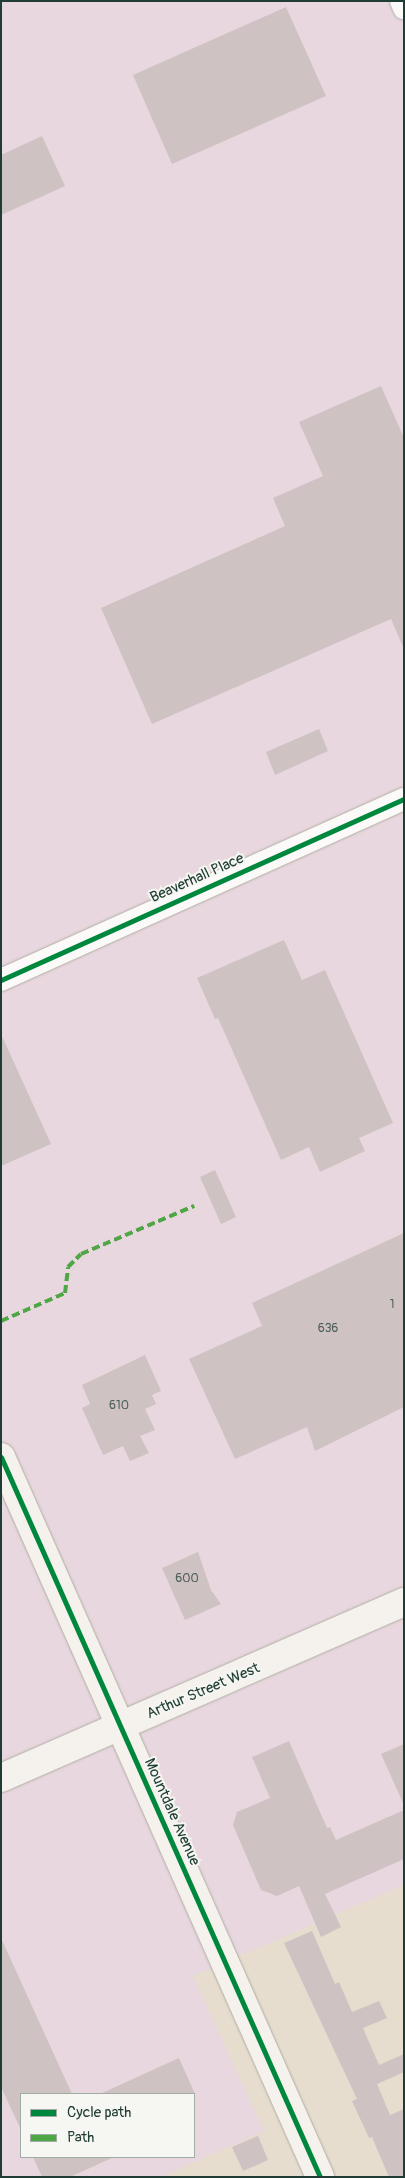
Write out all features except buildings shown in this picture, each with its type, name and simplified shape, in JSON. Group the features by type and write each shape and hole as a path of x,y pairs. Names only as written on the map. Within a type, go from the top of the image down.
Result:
{"street":[{"path":"401,1 404,8"},
{"name":"Beaverhall Place","path":"1,980 404,799"},
{"name":"Mountdale Avenue","path":"1,1457 320,2177"},
{"name":"Arthur Street West","path":"1,1778 404,1602"}],"shaded area":[{"path":"1,1 404,1 404,1885 193,1976 264,2131 161,2177 1,2177"}],"marked path":[{"path":"1,1321 65,1293 68,1267 81,1254 194,1206"}],"cycle path":[{"path":"1,980 404,799"},
{"path":"1,1457 320,2177"}]}
